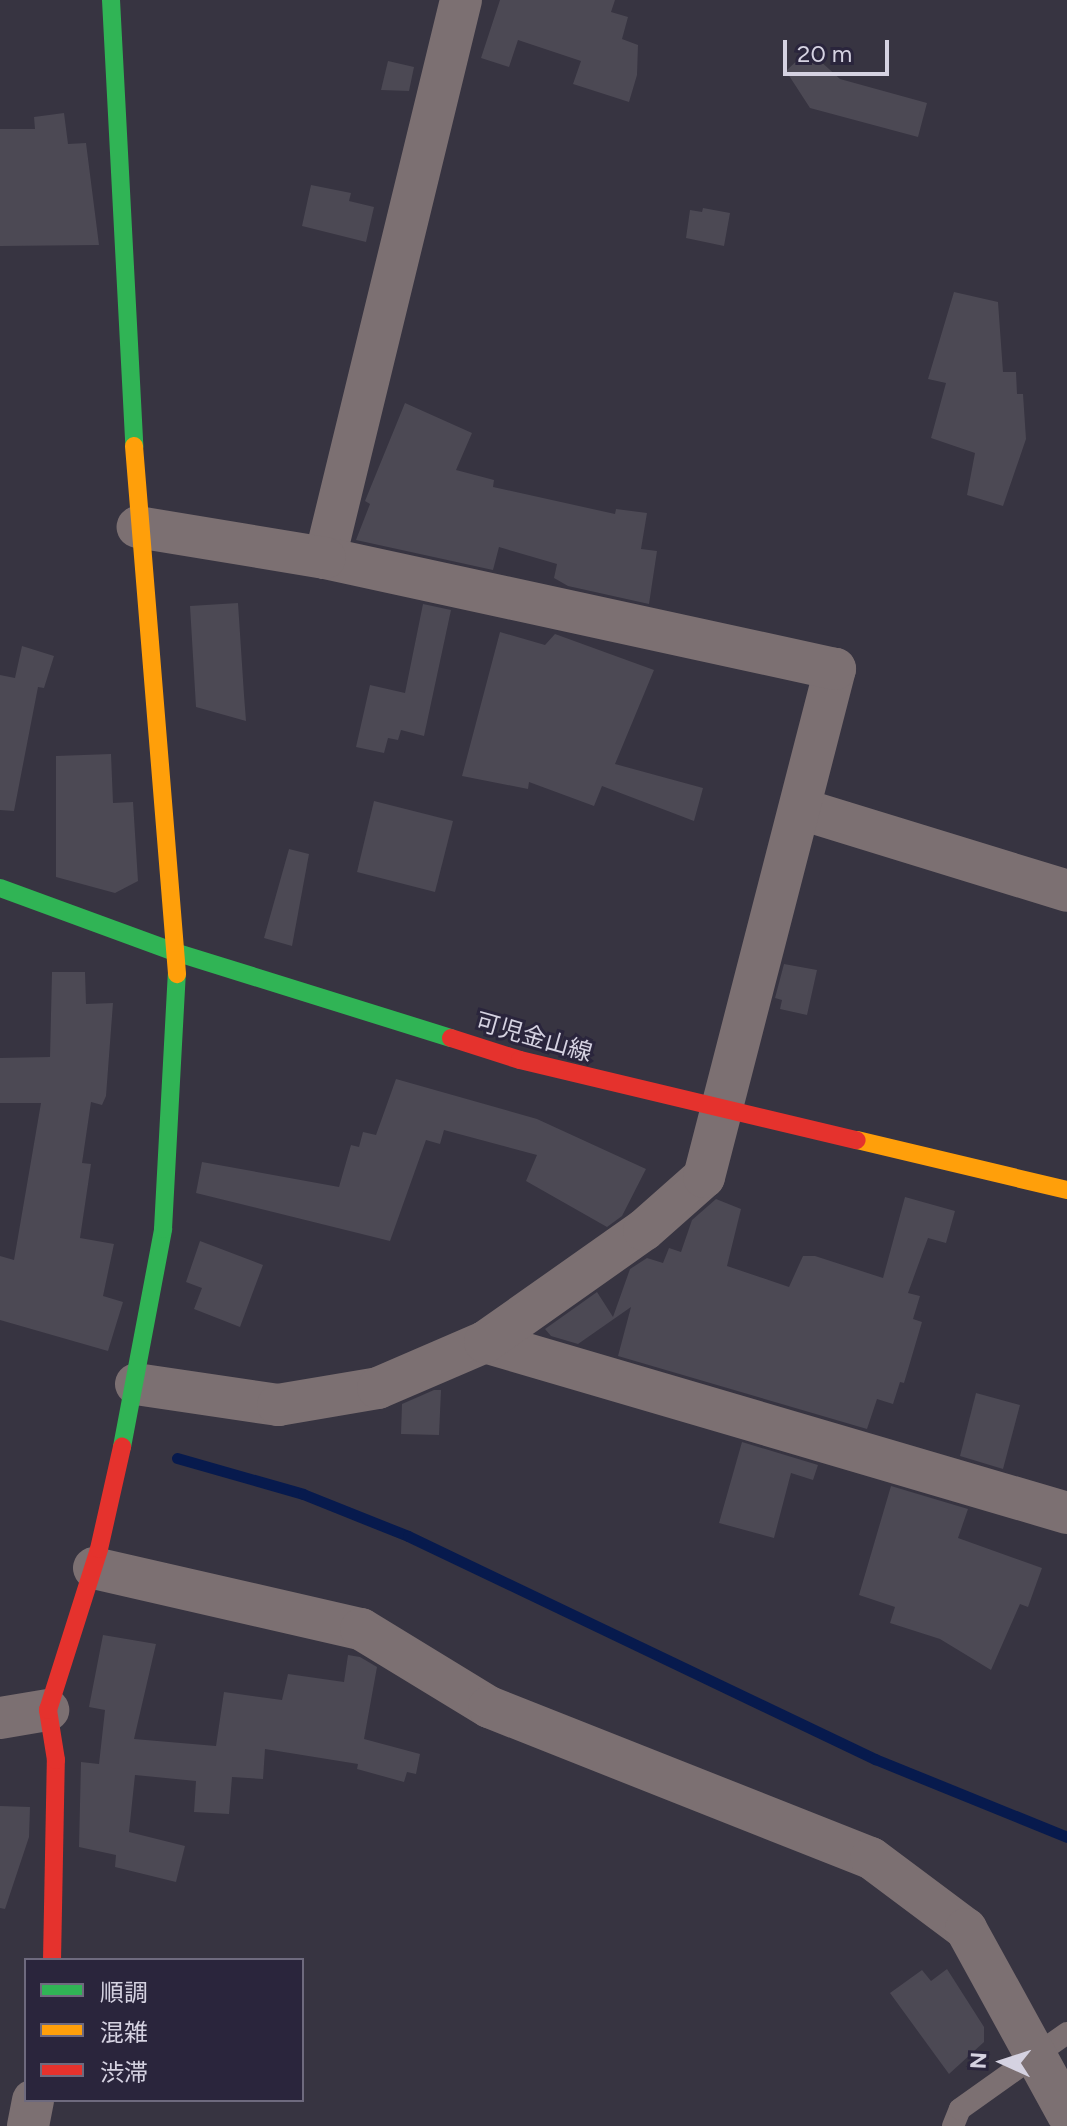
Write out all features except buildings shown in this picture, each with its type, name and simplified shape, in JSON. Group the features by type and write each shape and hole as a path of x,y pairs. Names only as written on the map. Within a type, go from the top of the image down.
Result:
{"street":[{"path":"52,1958 56,1760 48,1710 94,1568 136,1384 163,1229 178,953 138,527 111,0"},
{"path":"325,558 461,0"},
{"path":"136,1384 278,1405 378,1388 485,1342 644,1230 704,1177 724,1112 835,669 325,558 138,527"},
{"path":"801,809 1067,891"},
{"name":"可児金山線","path":"0,888 178,953 520,1060 724,1112 1067,1190"},
{"path":"485,1342 1067,1513"},
{"path":"94,1568 361,1629 489,1707 871,1858 966,1929 1033,2059 1067,2113"},
{"path":"0,1718 48,1710"},
{"path":"28,2126 33,2102"}],"lane":[{"path":"953,2126 960,2109 1067,2033"}],"waterway":[{"path":"177,1458 303,1494 408,1536 875,1759 1067,1837"}],"traffic: fast":[{"path":"111,0 134,446"},
{"path":"0,888 178,953 451,1038"},
{"path":"122,1447 163,1229 177,974"}],"traffic: slow":[{"path":"134,446 177,974"},
{"path":"857,1140 1067,1190"}],"traffic: jam":[{"path":"451,1038 520,1060 857,1140"},
{"path":"52,1958 56,1760 48,1710 99,1549 122,1447"}]}
